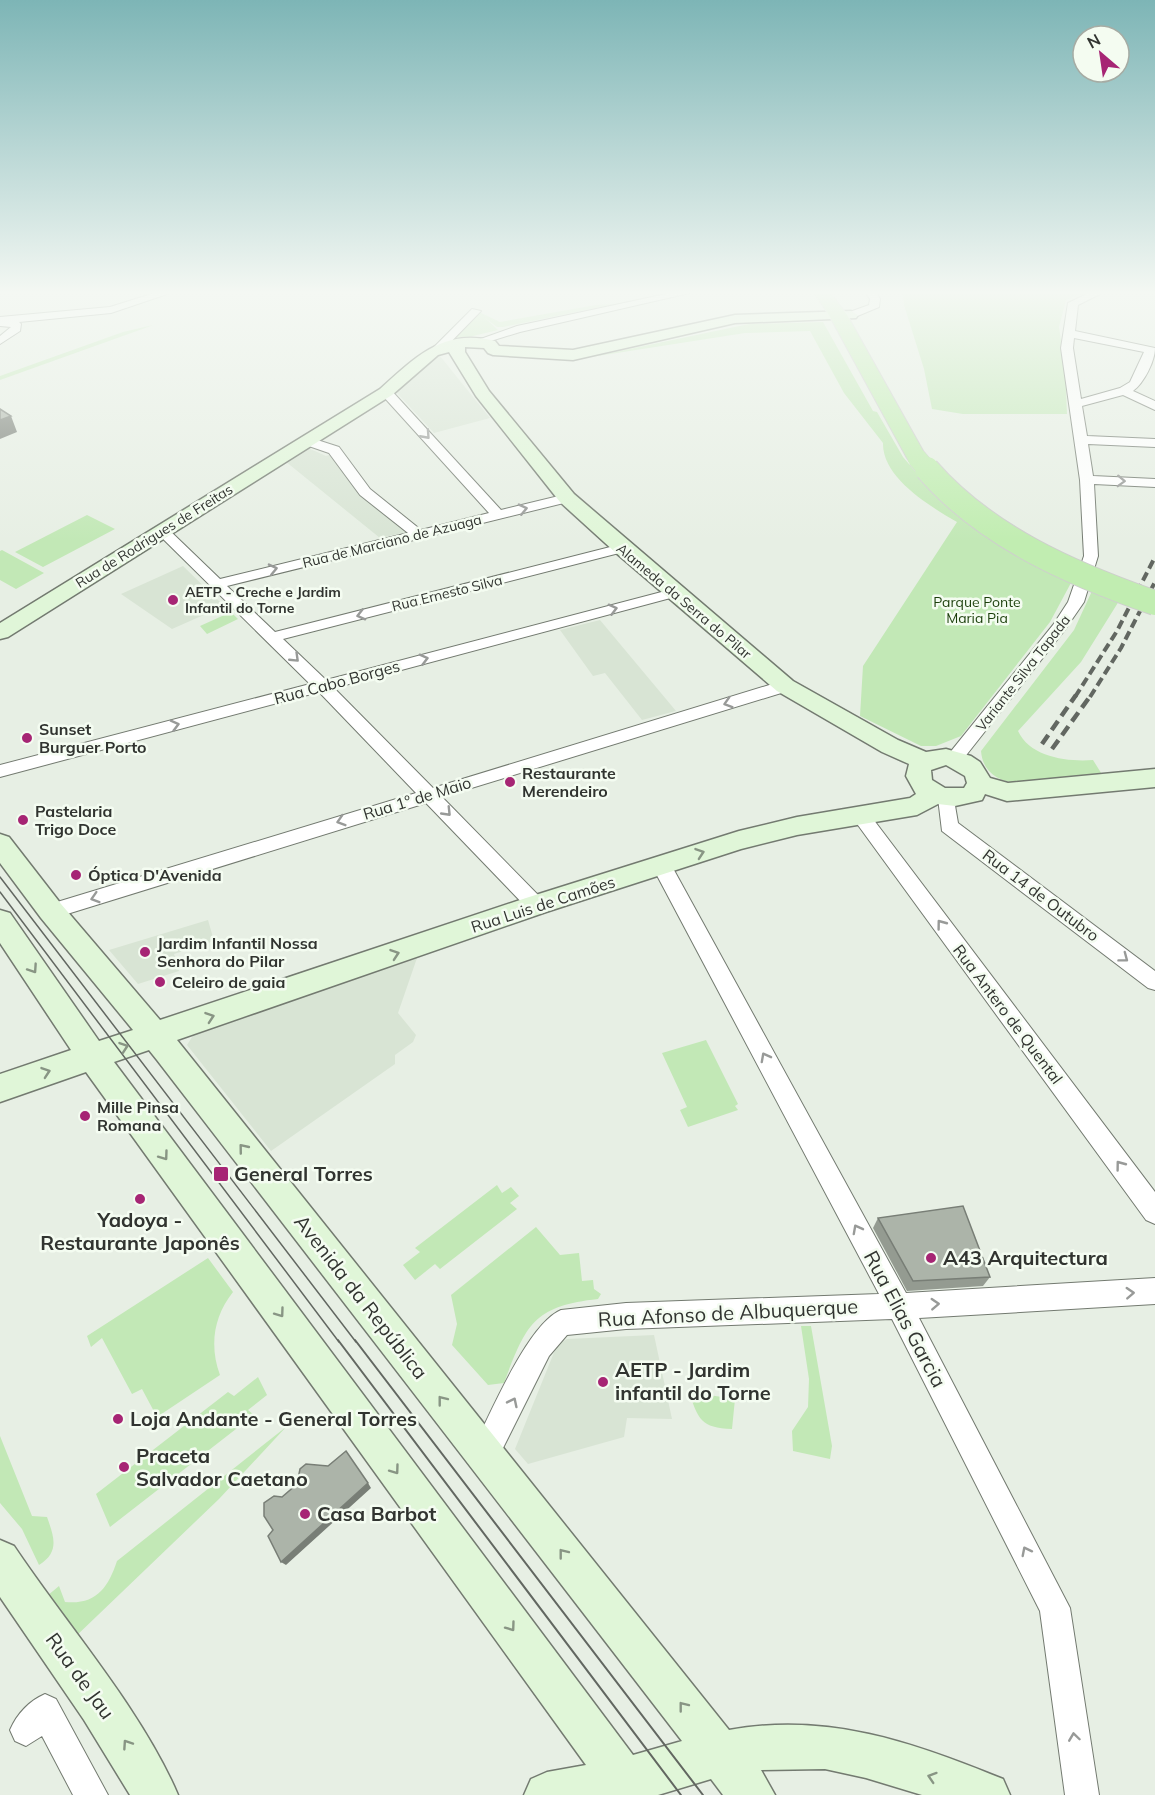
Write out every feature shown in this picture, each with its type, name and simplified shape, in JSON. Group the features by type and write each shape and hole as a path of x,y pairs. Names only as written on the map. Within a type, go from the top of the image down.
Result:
{"main road":[{"name":"Rua de Rodrigues de Freitas","path":"0,632 386,392 407,375"},
{"name":"Alameda da Serra do Pilar","path":"472,375 482,393 567,498 673,592 784,686 890,746 924,761"},
{"path":"480,375 482,393"},
{"path":"878,375 924,457 958,501 1023,545 1112,589 1155,603"},
{"path":"924,457 972,498 1034,539 1119,581 1155,592"},
{"path":"938,757 954,759 970,766 975,772 979,783 973,794 957,799 941,796 918,778 918,772 924,761 938,757"},
{"path":"979,783 1007,792 1155,778"},
{"name":"Rua Luis de Camões","path":"0,1088 537,905 768,832 917,806 941,796"},
{"name":"Avenida da República","path":"0,844 51,911 155,1036 752,1795"},
{"path":"0,921 93,1058 629,1787"},
{"name":"Rua de Jau","path":"0,1560 35,1614 122,1735 155,1795"},
{"path":"548,1795 629,1787 719,1753 790,1745 824,1746 855,1752 987,1795"}],"street":[{"name":"Variante Silva Tapada","path":"954,759 1059,628 1076,602 1090,556 1087,480 1071,375"},
{"path":"1076,404 1124,391 1135,384 1140,375"},
{"path":"1124,391 1155,406"},
{"path":"386,392 498,515"},
{"path":"1081,440 1155,443"},
{"path":"307,441 334,450 365,492 418,534"},
{"path":"1087,480 1155,483"},
{"name":"Rua de Marciano de Azuaga","path":"216,584 567,498"},
{"path":"162,531 323,686 537,905"},
{"name":"Rua Ernesto Silva","path":"273,637 622,548"},
{"name":"Rua Cabo Borges","path":"0,771 673,592"},
{"name":"Rua 1º de Maio","path":"51,911 784,686"},
{"name":"Rua 14 de Outubro","path":"941,796 949,826 1155,982"},
{"name":"Rua Antero de Quental","path":"861,816 1155,1212"},
{"name":"Rua Elias Garcia","path":"662,866 899,1306 1055,1608 1082,1795"},
{"name":"Rua Afonso de Albuquerque","path":"485,1454 540,1347 561,1323 638,1316 899,1306 1155,1291"},
{"path":"26,1730 45,1710 91,1795"}],"shaded area":[{"path":"414,375 455,375 490,418 434,433 396,392"},
{"path":"306,447 326,456 332,454 411,531 380,538 285,461"},
{"name":"AETP - Creche e Jardim Infantil do Torne","path":"183,566 224,606 172,629 121,594"},
{"path":"600,620 676,711 642,720 605,673 593,676 560,630"},
{"name":"Jardim Infantil Nossa Senhora do Pilar","path":"208,920 214,941 174,954 179,971 138,984 109,950"},
{"path":"417,958 398,1013 416,1035 413,1042 395,1055 395,1064 271,1151 187,1045 194,1034"},
{"name":"AETP - Jardim infantil do Torne","path":"654,1335 672,1419 627,1418 624,1437 528,1464 515,1449 557,1345 567,1339"}],"green space":[{"path":"3,375 15,375 0,380 0,376"},
{"name":"Parque Ponte Maria Pia","path":"834,375 853,375 903,457 933,492 1072,581 1050,622 961,736 936,746 921,746 860,716 863,666 957,522 922,500 899,479 890,468 883,443 844,393"},
{"path":"925,375 1065,375 1067,414 963,414 932,409"},
{"path":"87,515 115,529 43,567 15,552"},
{"path":"0,551 44,573 16,589 0,580"},
{"path":"1092,591 1119,601 1081,662 1018,731 1031,747 1050,756 1061,759 1093,760 1103,776 1051,784 1013,783 997,777 986,767 981,751 1074,630"},
{"path":"231,612 238,619 207,634 200,626"},
{"path":"706,1040 738,1104 735,1106 738,1110 688,1127 680,1110 687,1107 662,1053"},
{"path":"497,1185 502,1193 511,1187 519,1196 510,1203 517,1209 440,1269 435,1264 415,1280 403,1265 420,1252 415,1248"},
{"path":"536,1227 560,1255 579,1253 582,1281 593,1280 594,1289 601,1294 598,1299 576,1302 545,1313 526,1333 504,1383 488,1385 452,1345 457,1324 451,1295"},
{"path":"208,1258 233,1292 221,1311 215,1331 215,1353 220,1375 157,1417 142,1389 132,1394 102,1338 91,1347 87,1336"},
{"path":"801,1326 811,1326 832,1446 830,1459 793,1451 792,1431 808,1407 809,1379"},
{"path":"258,1377 267,1395 248,1410 254,1415 110,1527 96,1494 228,1392 234,1396"},
{"path":"689,1392 735,1399 732,1429 713,1427 702,1420"},
{"path":"286,1427 219,1499 73,1639 47,1596 59,1586 65,1602 85,1601 99,1593 105,1587 117,1561"},
{"path":"0,1436 32,1516 47,1517 52,1531 53,1549 46,1560 39,1565 22,1529 0,1503"}],"building":[{"path":"0,409 11,416 0,420"},
{"name":"A43 Arquitectura","path":"963,1206 990,1277 913,1281 878,1218"},
{"name":"Casa Barbot","path":"346,1451 368,1483 281,1562 268,1536 273,1530 264,1516 264,1503 274,1496 282,1497 297,1484 300,1469 306,1464 328,1466"}],"tram line":[{"path":"0,877 356,1342"},
{"path":"0,892 339,1342"},
{"path":"338,1340 681,1795"},
{"path":"355,1340 703,1795"}],"railway":[{"path":"1075,697 1117,631 1155,557"},
{"path":"1090,697 1121,648 1155,582"},
{"path":"1042,744 1076,695"},
{"path":"1052,749 1091,695"}],"place":[{"name":"AETP - Creche e Jardim Infantil do Torne","path":"173,600"},
{"name":"Sunset Burguer Porto","path":"27,738"},
{"name":"Restaurante Merendeiro","path":"510,782"},
{"name":"Pastelaria Trigo Doce","path":"23,820"},
{"name":"Óptica D'Avenida","path":"76,875"},
{"name":"Jardim Infantil Nossa Senhora do Pilar","path":"145,952"},
{"name":"Celeiro de gaia","path":"160,982"},
{"name":"Mille Pinsa Romana","path":"85,1116"},
{"name":"General Torres","path":"221,1174"},
{"name":"Yadoya - Restaurante Japonês","path":"140,1199"},
{"name":"A43 Arquitectura","path":"931,1258"},
{"name":"AETP - Jardim infantil do Torne","path":"603,1382"},
{"name":"Loja Andante - General Torres","path":"118,1419"},
{"name":"Praceta Salvador Caetano","path":"124,1467"},
{"name":"Casa Barbot","path":"305,1514"}]}
